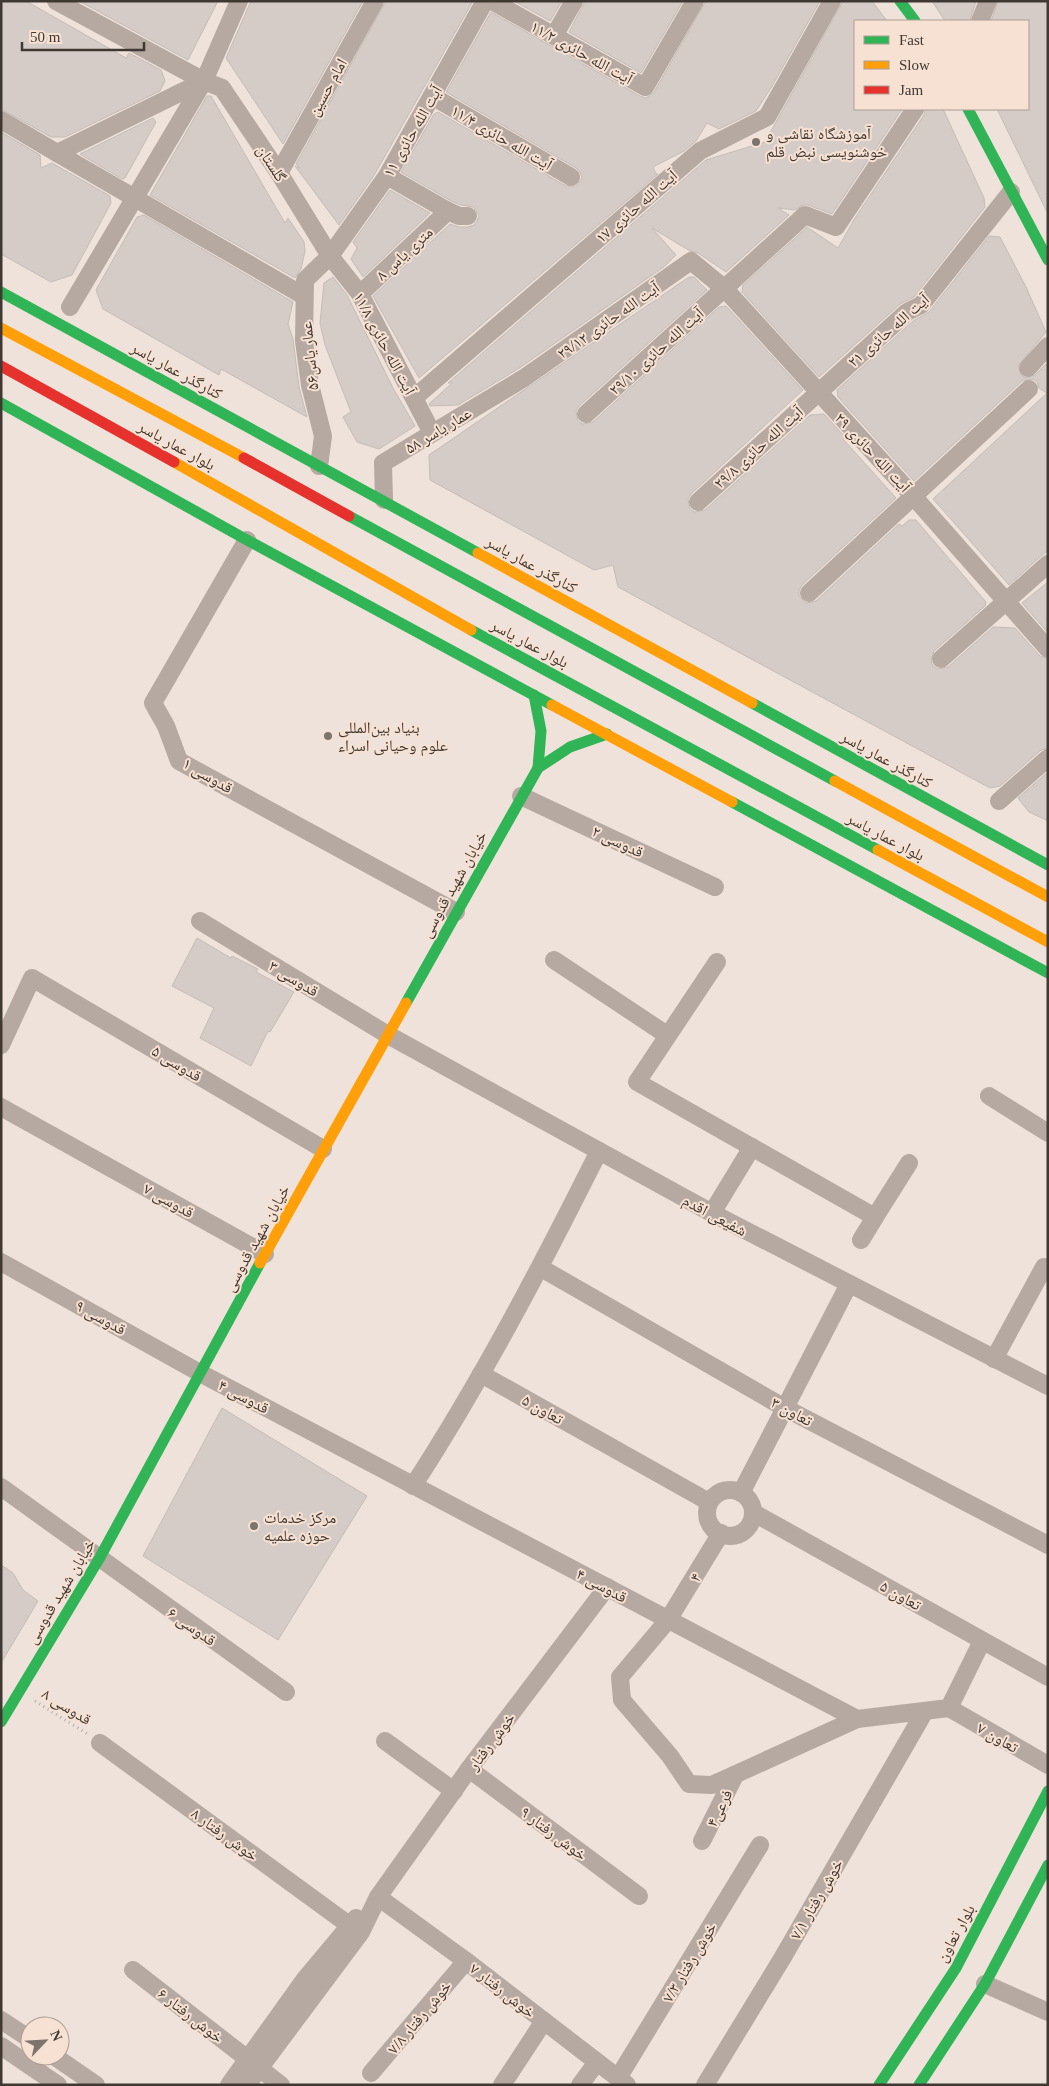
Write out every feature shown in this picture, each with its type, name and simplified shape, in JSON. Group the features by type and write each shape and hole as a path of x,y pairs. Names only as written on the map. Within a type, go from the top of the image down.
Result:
{"main road":[{"path":"900,1 914,20"},
{"path":"969,110 1048,260"},
{"name":"کنارگذر عمار یاسر","path":"1,292 384,500 550,610 1048,865"},
{"name":"بلوار عمار یاسر","path":"1,328 550,610 1048,897"},
{"name":"بلوار عمار یاسر","path":"1,366 261,510 482,636 1048,942"},
{"path":"92,375 128,383"},
{"path":"155,390 200,401"},
{"path":"1,403 247,540 1048,973"},
{"path":"261,510 302,549"},
{"path":"323,569 351,595"},
{"path":"534,694 541,716 543,735 538,768"},
{"path":"538,768 563,750 584,740 606,734"},
{"name":"خیابان شهید قدوسی","path":"1,1722 99,1559 265,1254 538,768"},
{"name":"بلوار تعاون","path":"879,2085 956,1968 1048,1791"},
{"path":"919,2085 985,1984 1048,1865"}],"street":[{"name":"گلستان","path":"56,1 222,88 279,173 330,256"},
{"path":"70,307 204,80 239,1"},
{"name":"امام حسین","path":"279,173 375,1"},
{"name":"آیت الله حائری ۱۱","path":"330,256 387,176 485,1"},
{"name":"آیت الله حائری ۱۱/۲","path":"492,1 645,87 695,1"},
{"path":"554,36 574,1"},
{"name":"آیت الله حائری ۱۷","path":"414,398 700,151 767,117 832,1"},
{"path":"980,20 988,1"},
{"path":"57,152 204,80"},
{"name":"آیت الله حائری ۱۱/۴","path":"432,96 571,177"},
{"name":"آیت الله حائری ۲۹/۱۰","path":"586,414 804,215 836,227 914,110"},
{"path":"1,120 304,296"},
{"path":"387,176 448,211 459,216 468,216"},
{"name":"آیت الله حائری ۲۱","path":"818,392 907,312 921,304 1011,192"},
{"name":"۸ متری یاس","path":"360,294 448,211"},
{"name":"آیت الله حائری ۱۱/۸","path":"330,256 360,294 432,434"},
{"name":"عمار یاس۵۶","path":"319,466 322,436 310,385 304,341 304,296 305,280 330,256"},
{"name":"آیت الله حائری ۲۹","path":"691,261 725,288 914,496 1048,649"},
{"name":"آیت الله حائری ۲۹/۱۲","path":"524,378 691,261"},
{"path":"1028,368 1048,346"},
{"name":"عمار یاسر ۵۸","path":"384,500 383,463 524,378"},
{"path":"808,593 1029,389"},
{"name":"آیت الله حائری ۲۹/۸","path":"698,502 818,392"},
{"name":"قدوسی ۱","path":"247,540 154,703 166,726 179,760 456,912"},
{"path":"941,659 1048,564"},
{"path":"999,800 1048,758"},
{"name":"قدوسی ۲","path":"521,796 715,887"},
{"name":"قدوسی ۳","path":"200,921 388,1034"},
{"path":"554,960 667,1036"},
{"path":"717,962 637,1082 875,1217"},
{"name":"قدوسی ۵","path":"1,1045 32,978 323,1150"},
{"name":"شفیعی اقدم","path":"388,1034 712,1213 1048,1386"},
{"path":"989,1096 1048,1133"},
{"name":"قدوسی ۷","path":"1,1107 265,1254"},
{"path":"712,1213 752,1147"},
{"path":"414,1486 481,1374 541,1268 599,1151"},
{"path":"861,1240 909,1163"},
{"name":"قدوسی ۹","path":"1,1262 200,1373"},
{"path":"994,1359 1044,1267"},
{"name":"تعاون ۳","path":"541,1268 786,1408 1048,1545"},
{"path":"741,1493 849,1284"},
{"name":"قدوسی ۴","path":"200,1373 857,1719"},
{"name":"تعاون ۵","path":"481,1374 709,1502"},
{"name":"قدوسی ۶","path":"1,1487 286,1692"},
{"path":"726,1489 734,1489 741,1493 748,1497 754,1513 749,1527 743,1532 728,1536 714,1530 706,1517 706,1509 713,1496 726,1489"},
{"name":"تعاون ۵","path":"754,1513 1048,1677"},
{"name":"۴","path":"721,1533 668,1620 620,1677 622,1700 670,1756 689,1784 712,1785 857,1719"},
{"name":"خوش رفتار","path":"230,2085 254,2064 361,1932 378,1897 469,1769 607,1587"},
{"path":"857,1719 949,1708 982,1641"},
{"name":"تعاون ۷","path":"949,1708 1048,1766"},
{"name":"خوش رفتار ۷/۱","path":"706,2085 783,1957 925,1711"},
{"path":"385,1741 454,1791"},
{"name":"خوش رفتار ۸","path":"100,1742 349,1925"},
{"name":"خوش رفتار ۹","path":"469,1769 639,1896"},
{"name":"فرعی۴","path":"702,1840 735,1775"},
{"name":"خوش رفتار ۷/۳","path":"623,2081 760,1845"},
{"name":"خوش رفتار","path":"248,2085 254,2064 305,1979 349,1925 378,1897"},
{"name":"خوش رفتار ۷","path":"378,1897 466,1961 623,2081"},
{"name":"خوش رفتار ۷/۸","path":"371,2073 466,1961"},
{"name":"خوش رفتار ۶","path":"134,1970 281,2085"},
{"path":"985,1984 1048,2012"},
{"path":"1,2020 20,2033"},
{"path":"502,2085 544,2021"},
{"path":"1,2046 58,2085"},
{"path":"580,2085 597,2062"},
{"path":"68,2066 96,2085"}],"path":[{"name":"قدوسی ۸","path":"20,1691 100,1742"}],"building":[{"path":"1,1 26,1 126,58 129,53 161,70 165,81 160,91 65,137 51,137 1,109"},
{"path":"79,1 218,1 188,60"},
{"path":"251,1 363,1 283,144 226,58"},
{"path":"386,1 473,1 373,177 339,225 295,166 300,168 296,164"},
{"path":"514,1 562,1 550,21"},
{"path":"585,1 683,1 641,73 569,32"},
{"path":"706,1 820,1 756,111 719,129 707,123 696,141 684,151 653,167 656,174 658,174 419,378 373,296 450,224 468,227 474,225 479,216 474,207 453,202 401,172 434,114 438,112 566,186 576,186 582,178 576,168 446,92 491,12 646,98 654,92"},
{"path":"843,1 872,1 886,20 854,20 854,110 901,110 832,214 808,205 803,205 795,210 778,208 789,215 726,272 698,253 690,251 652,228 676,255 665,266 518,369 458,405 430,406 429,404 452,383 448,383 706,160 765,142"},
{"path":"932,1 976,1 970,20 944,20"},
{"path":"998,1 1048,1 1048,214 997,110 1029,110 1029,20 991,20"},
{"path":"207,96 211,96 285,223 288,218 304,242 305,251 301,269 295,278 150,195"},
{"path":"925,110 943,110 984,198 985,207 914,297 900,304 819,377 742,292 743,285 807,227 838,248 855,218 924,115"},
{"path":"153,118 156,122 125,178 122,179 80,154"},
{"path":"1,132 40,155 41,168 52,163 110,196 111,203 72,275 51,282 1,254"},
{"path":"390,190 430,213 363,277 351,259 357,248 353,242"},
{"path":"144,215 293,302 288,324 293,339 299,387 307,417 221,369 219,375 103,309 96,290 137,217"},
{"path":"989,236 1000,237 1026,287 1046,332 1018,366 1021,375 1026,378 1035,375 1046,364 1048,367 1048,550 1009,585 933,499 1047,393 1039,388 1037,382 1033,379 1022,381 914,481 838,397 837,390 913,321 929,312"},
{"path":"333,277 347,295 393,388 415,426 379,449 357,442 343,417 351,412 325,345 320,323 324,283"},
{"path":"689,277 694,277 707,290 579,406 576,411 578,421 583,424 593,422 719,307 726,306 803,390 691,494 688,499 690,509 695,512 705,510 810,415 824,414 845,437 843,439 896,498 802,585 799,590 799,596 806,603 816,601 899,524 902,526 909,520 916,520 986,602 985,606 934,651 931,661 933,666 938,669 948,667 993,627 1015,628 1040,656 1048,659 1048,748 1041,750 1000,786 990,788 618,587 613,565 594,570 430,480 429,455"},
{"path":"1048,582 1048,633 1022,603"},
{"path":"1048,772 1048,821 1029,812 1018,798"},
{"path":"197,938 231,958 232,956 258,969 256,972 294,992 270,1032 268,1031 251,1066 200,1038 214,1008 172,986"},
{"name":"مرکز خدمات حوزه علمیه","path":"222,1408 367,1496 278,1640 143,1556"},
{"path":"1,1565 13,1573 23,1590 38,1601 1,1663"}],"traffic: fast":[{"path":"900,1 914,20"},
{"path":"969,110 1048,260"},
{"path":"1,292 478,553"},
{"path":"1,403 247,540 552,705"},
{"path":"349,516 835,781"},
{"path":"471,630 878,850"},
{"path":"534,695 541,731 538,768"},
{"path":"752,703 1048,865"},
{"path":"406,1003 538,768 570,747 607,734"},
{"path":"732,802 1048,973"},
{"path":"1,1722 99,1559 260,1263"},
{"path":"879,2085 956,1968 1048,1791"},
{"path":"919,2085 985,1984 1048,1865"}],"traffic: slow":[{"path":"1,328 244,458"},
{"path":"174,462 471,630"},
{"path":"478,553 752,703"},
{"path":"552,705 732,802"},
{"path":"835,781 1048,897"},
{"path":"878,850 1048,942"},
{"path":"260,1263 406,1003"}],"traffic: jam":[{"path":"1,366 174,462"},
{"path":"244,458 349,516"}],"place":[{"name":"آموزشگاه نقاشی و خوشنویسی نبض قلم","path":"756,142"},
{"name":"بنیاد بین‌المللی علوم وحیانی اسراء","path":"328,736"},
{"name":"مرکز خدمات حوزه علمیه","path":"254,1526"}]}
